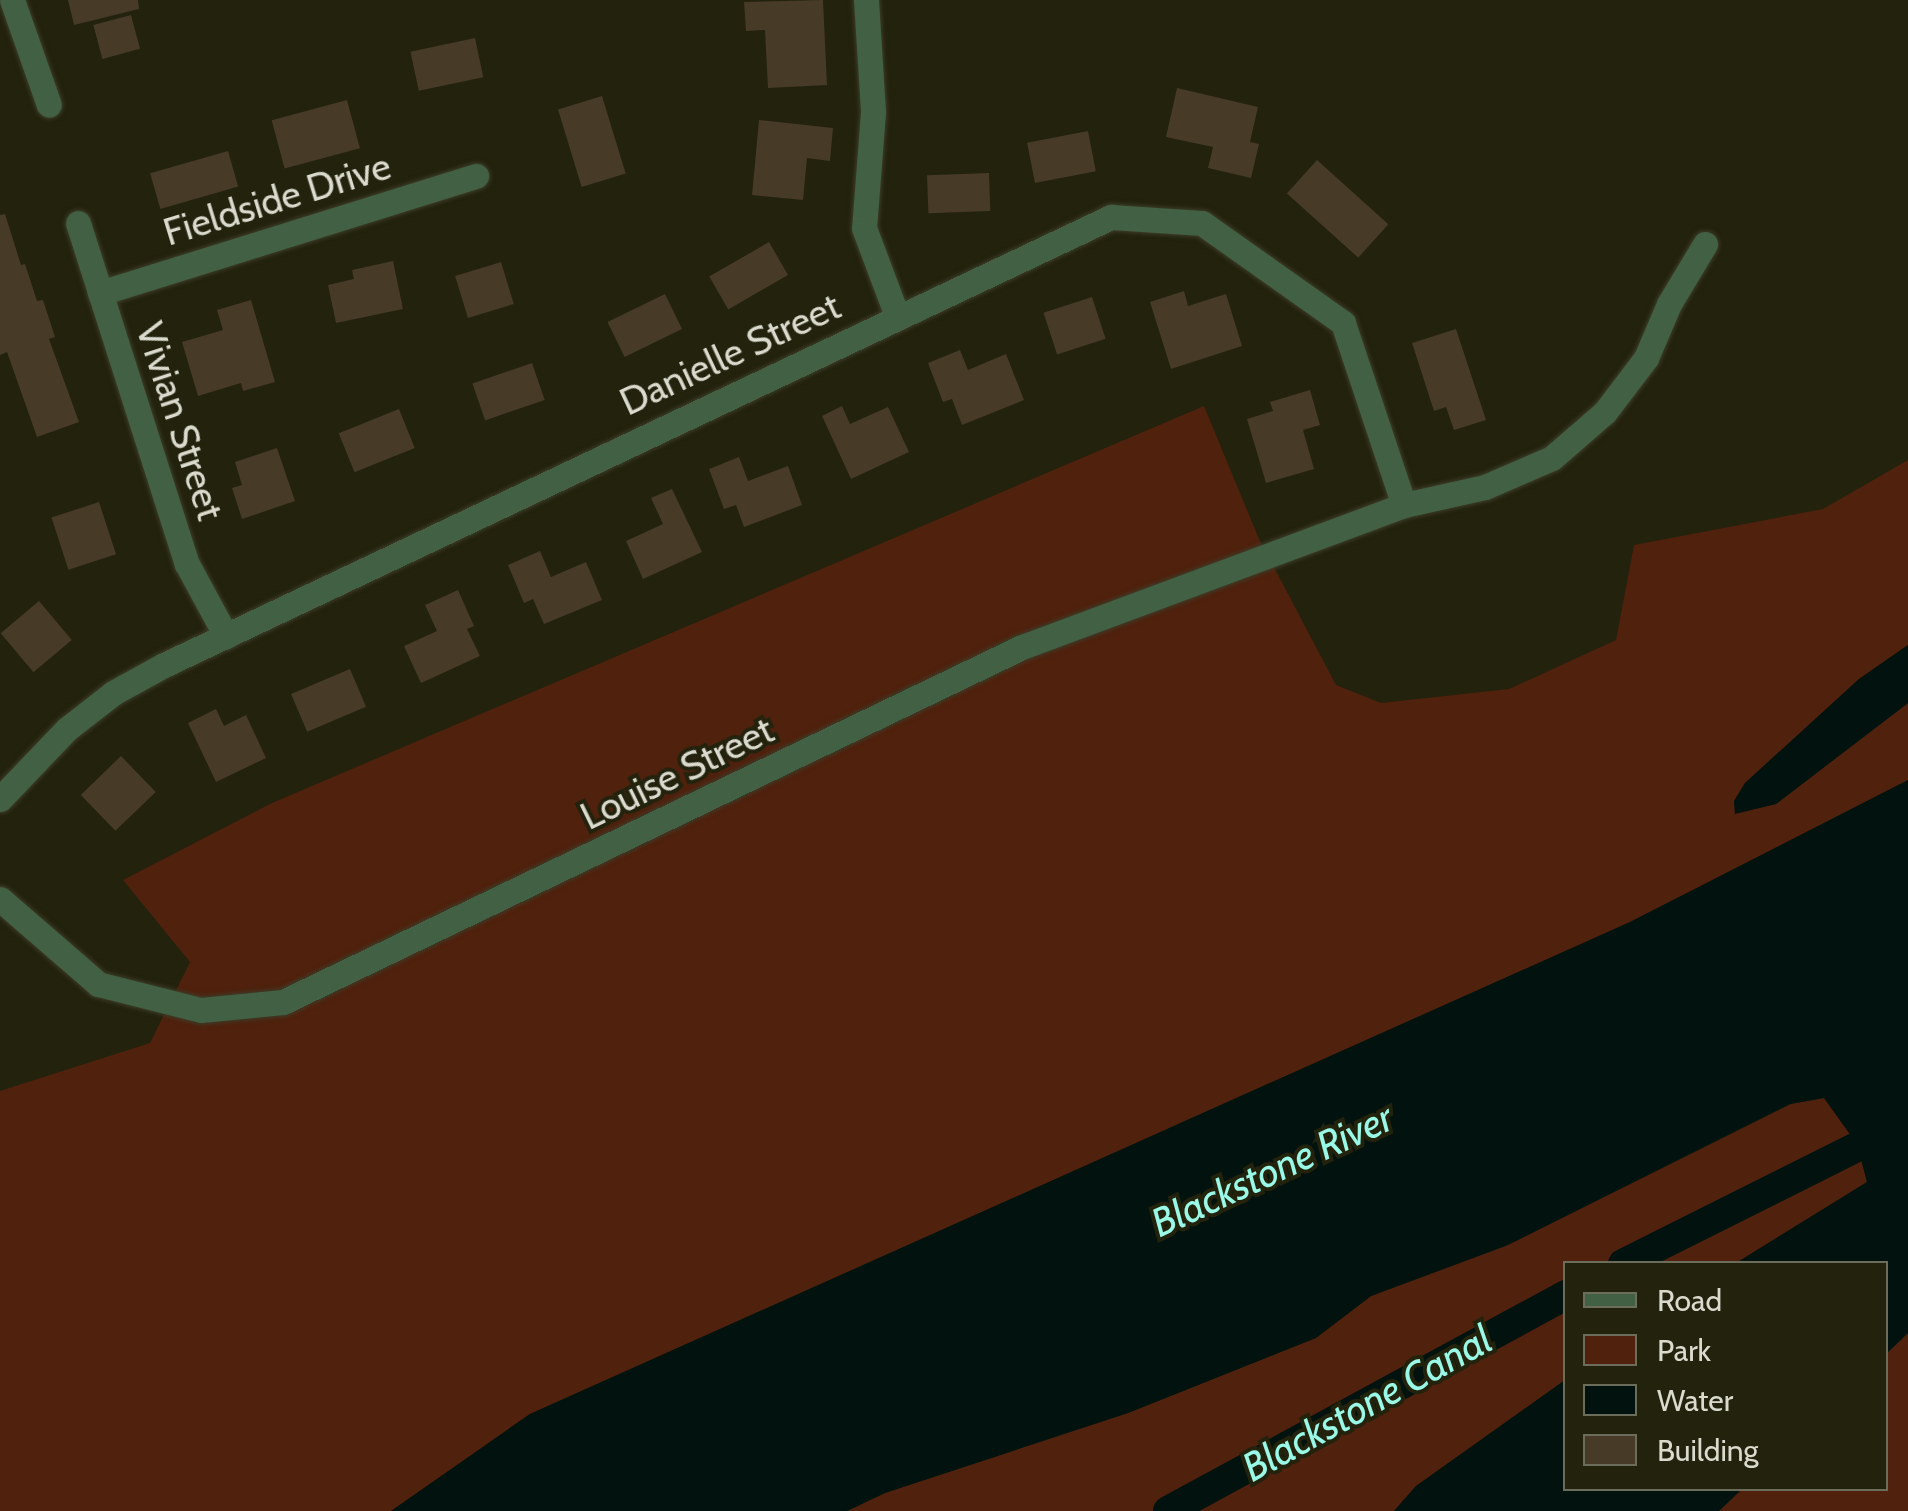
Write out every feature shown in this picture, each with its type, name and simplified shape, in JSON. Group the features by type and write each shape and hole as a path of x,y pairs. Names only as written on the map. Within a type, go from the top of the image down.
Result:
{"street":[{"path":"12,0 49,105"},
{"path":"866,0 872,112 864,228 897,316"},
{"name":"Fieldside Drive","path":"100,293 476,176"},
{"name":"Danielle Street","path":"0,799 68,729 113,693 1111,217 1202,223 1343,322 1404,505"},
{"name":"Vivian Street","path":"78,223 187,564 226,636"},
{"name":"Louise Street","path":"0,899 98,984 200,1010 282,1002 1022,646 1404,505 1484,487 1552,458 1604,412 1646,358 1670,304 1705,244"}],"green space":[{"path":"1204,406 1259,539 1336,685 1381,703 1509,689 1616,640 1634,545 1823,509 1908,460 1908,645 1859,679 1745,783 1734,801 1735,813 1776,804 1908,703 1908,780 1630,922 530,1414 391,1511 0,1511 0,1091 150,1043 190,962 123,880 272,803"},
{"path":"1824,1098 1857,1144 1867,1182 1739,1261 1563,1261 1563,1381 1416,1486 1394,1511 847,1511 885,1493 1128,1413 1316,1338 1371,1296 1508,1245 1791,1104"},
{"path":"1908,1333 1908,1511 1719,1511 1740,1491 1888,1491 1888,1352"}],"water":[{"path":"1908,645 1908,703 1776,804 1735,814 1734,801 1745,783 1859,679"},
{"name":"Blackstone River","path":"1908,780 1908,1333 1888,1352 1888,1261 1739,1261 1867,1182 1857,1144 1824,1098 1790,1104 1508,1245 1371,1296 1316,1338 1128,1413 885,1493 847,1511 391,1511 530,1414 1630,922"},
{"path":"1563,1381 1563,1491 1740,1491 1719,1511 1394,1511 1416,1486"}],"building":[{"path":"68,0 138,0 139,9 74,25"},
{"path":"823,0 827,85 768,88 765,30 746,31 744,2"},
{"path":"131,15 140,49 102,59 93,25"},
{"path":"475,38 483,77 419,91 410,52"},
{"path":"1177,88 1258,107 1250,142 1259,144 1251,178 1208,168 1213,147 1166,137"},
{"path":"602,96 626,173 582,187 558,109"},
{"path":"347,100 360,148 285,168 272,120"},
{"path":"759,120 833,128 830,161 807,158 803,200 752,195"},
{"path":"1088,131 1096,171 1035,183 1027,143"},
{"path":"228,151 238,187 160,209 150,173"},
{"path":"1317,160 1388,224 1358,258 1287,193"},
{"path":"989,173 990,211 928,213 927,175"},
{"path":"5,214 21,265 25,264 37,301 43,300 55,337 49,339 79,422 37,437 7,352 0,355 0,215"},
{"path":"769,242 788,275 728,309 709,276"},
{"path":"393,261 403,309 336,323 328,285 354,279 352,270"},
{"path":"501,262 514,304 468,318 455,276"},
{"path":"1184,291 1188,306 1226,294 1242,346 1171,369 1150,302"},
{"path":"665,294 682,329 625,357 607,322"},
{"path":"1092,297 1106,339 1057,355 1043,313"},
{"path":"251,300 275,382 243,391 241,383 198,396 182,342 223,330 217,310"},
{"path":"1456,329 1486,420 1454,430 1446,407 1434,411 1412,343"},
{"path":"960,350 968,370 1006,354 1024,400 962,425 952,399 943,402 928,363"},
{"path":"532,363 545,400 485,420 472,384"},
{"path":"1310,390 1320,425 1303,430 1314,469 1266,483 1247,419 1273,411 1270,402"},
{"path":"842,406 850,424 888,407 909,452 851,479 822,416"},
{"path":"399,409 415,448 354,472 339,433"},
{"path":"277,448 295,501 242,519 232,488 242,485 235,462"},
{"path":"739,457 748,481 788,466 802,505 744,527 736,505 724,509 709,469"},
{"path":"672,489 702,552 643,579 626,541 663,524 651,498"},
{"path":"99,502 116,554 68,570 51,517"},
{"path":"540,551 551,577 586,562 602,600 544,624 533,599 524,603 508,565"},
{"path":"458,590 474,626 467,629 480,656 421,683 404,646 437,631 425,605"},
{"path":"39,601 72,640 33,672 1,633"},
{"path":"350,669 366,707 307,732 291,694"},
{"path":"216,709 224,726 246,715 266,758 216,782 188,723"},
{"path":"121,756 156,792 115,831 81,795"}],"waterway":[{"name":"Blackstone Canal","path":"1629,1261 1908,1121"},
{"name":"Blackstone Canal","path":"1168,1511 1563,1297"}]}
